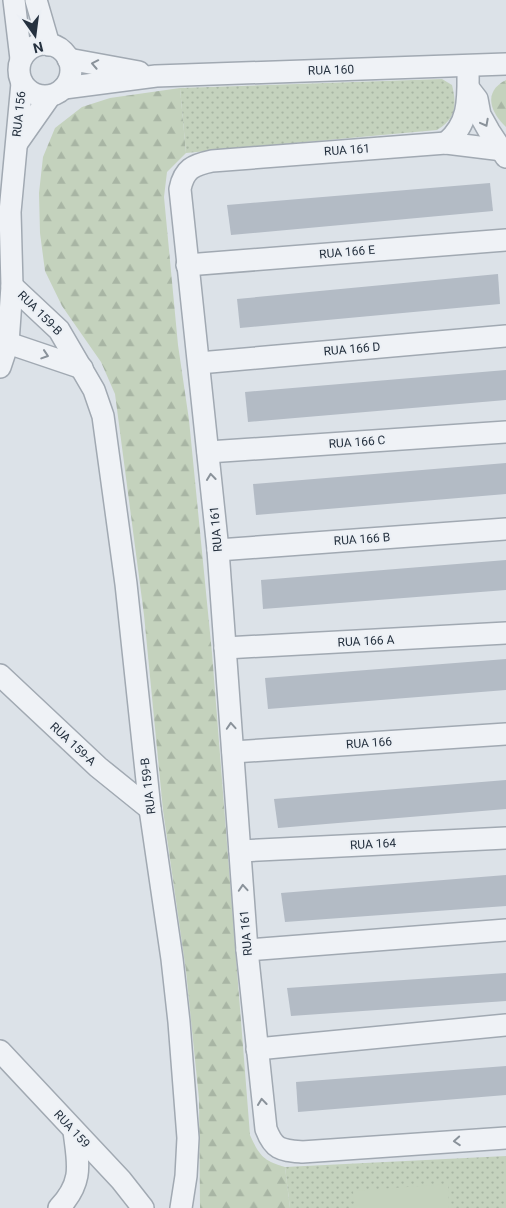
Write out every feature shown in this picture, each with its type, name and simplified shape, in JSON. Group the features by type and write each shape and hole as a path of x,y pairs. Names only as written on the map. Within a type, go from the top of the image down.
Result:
{"street":[{"path":"14,0 21,59 19,75 22,83 27,90 42,96 57,92 69,81 71,74 68,59 57,47 41,44 33,47 21,59"},
{"path":"36,0 49,45"},
{"name":"RUA 160","path":"68,59 156,76"},
{"name":"RUA 160","path":"57,92 156,76 506,64"},
{"path":"446,143 463,124 468,88 468,66"},
{"name":"RUA 156","path":"0,367 8,343 12,286 10,212 22,83"},
{"path":"468,88 477,99 480,116 504,154"},
{"name":"RUA 156","path":"15,145 57,92"},
{"name":"RUA 161","path":"504,154 446,143 229,159 198,164 188,170 182,179 180,189 218,550 256,1049 266,1129 270,1140 276,1148 302,1152 506,1138"},
{"name":"RUA 166 E","path":"188,265 506,240"},
{"name":"RUA 159-B","path":"12,286 59,330 94,390 104,416 126,584 150,809 172,959 185,1091 188,1138 186,1176 181,1208"},
{"name":"RUA 166 D","path":"199,363 506,336"},
{"path":"8,343 82,368"},
{"name":"RUA 166 C","path":"208,452 506,432"},
{"name":"RUA 166 B","path":"218,550 506,529"},
{"name":"RUA 166 A","path":"225,648 506,633"},
{"name":"RUA 159-A","path":"0,675 98,767 150,809"},
{"name":"RUA 166","path":"233,752 506,734"},
{"name":"RUA 164","path":"240,851 506,838"},
{"path":"248,950 506,930"},
{"path":"256,1049 506,1025"},
{"name":"RUA 159","path":"0,1052 121,1180 143,1208"},
{"path":"58,1208 69,1196 77,1178 74,1131"}],"green space":[{"path":"442,79 452,85 454,111 448,121 437,130 186,153 180,88"},
{"path":"506,80 506,127 493,109 491,96 498,85"},
{"path":"180,88 186,153 167,172 164,197 178,345 189,420 212,653 250,1135 256,1148 267,1160 285,1167 290,1208 200,1208 199,1099 186,971 163,810 144,615 115,394 101,362 62,306 45,271 40,233 39,193 43,157 55,128 82,107 110,98"},
{"path":"506,1156 506,1208 290,1208 285,1167"},
{"path":"448,1184 449,1208 355,1208 353,1191"}],"building":[{"path":"490,183 493,211 231,235 227,205"},
{"path":"498,274 500,304 240,328 237,299"},
{"path":"506,370 506,400 248,422 245,392"},
{"path":"506,463 506,494 256,515 253,484"},
{"path":"506,560 506,590 263,609 261,580"},
{"path":"506,659 506,690 268,709 265,678"},
{"path":"506,780 506,809 278,828 274,799"},
{"path":"506,875 506,906 285,922 281,893"},
{"path":"506,973 506,1001 291,1016 287,988"},
{"path":"506,1066 506,1095 298,1112 296,1082"}]}
